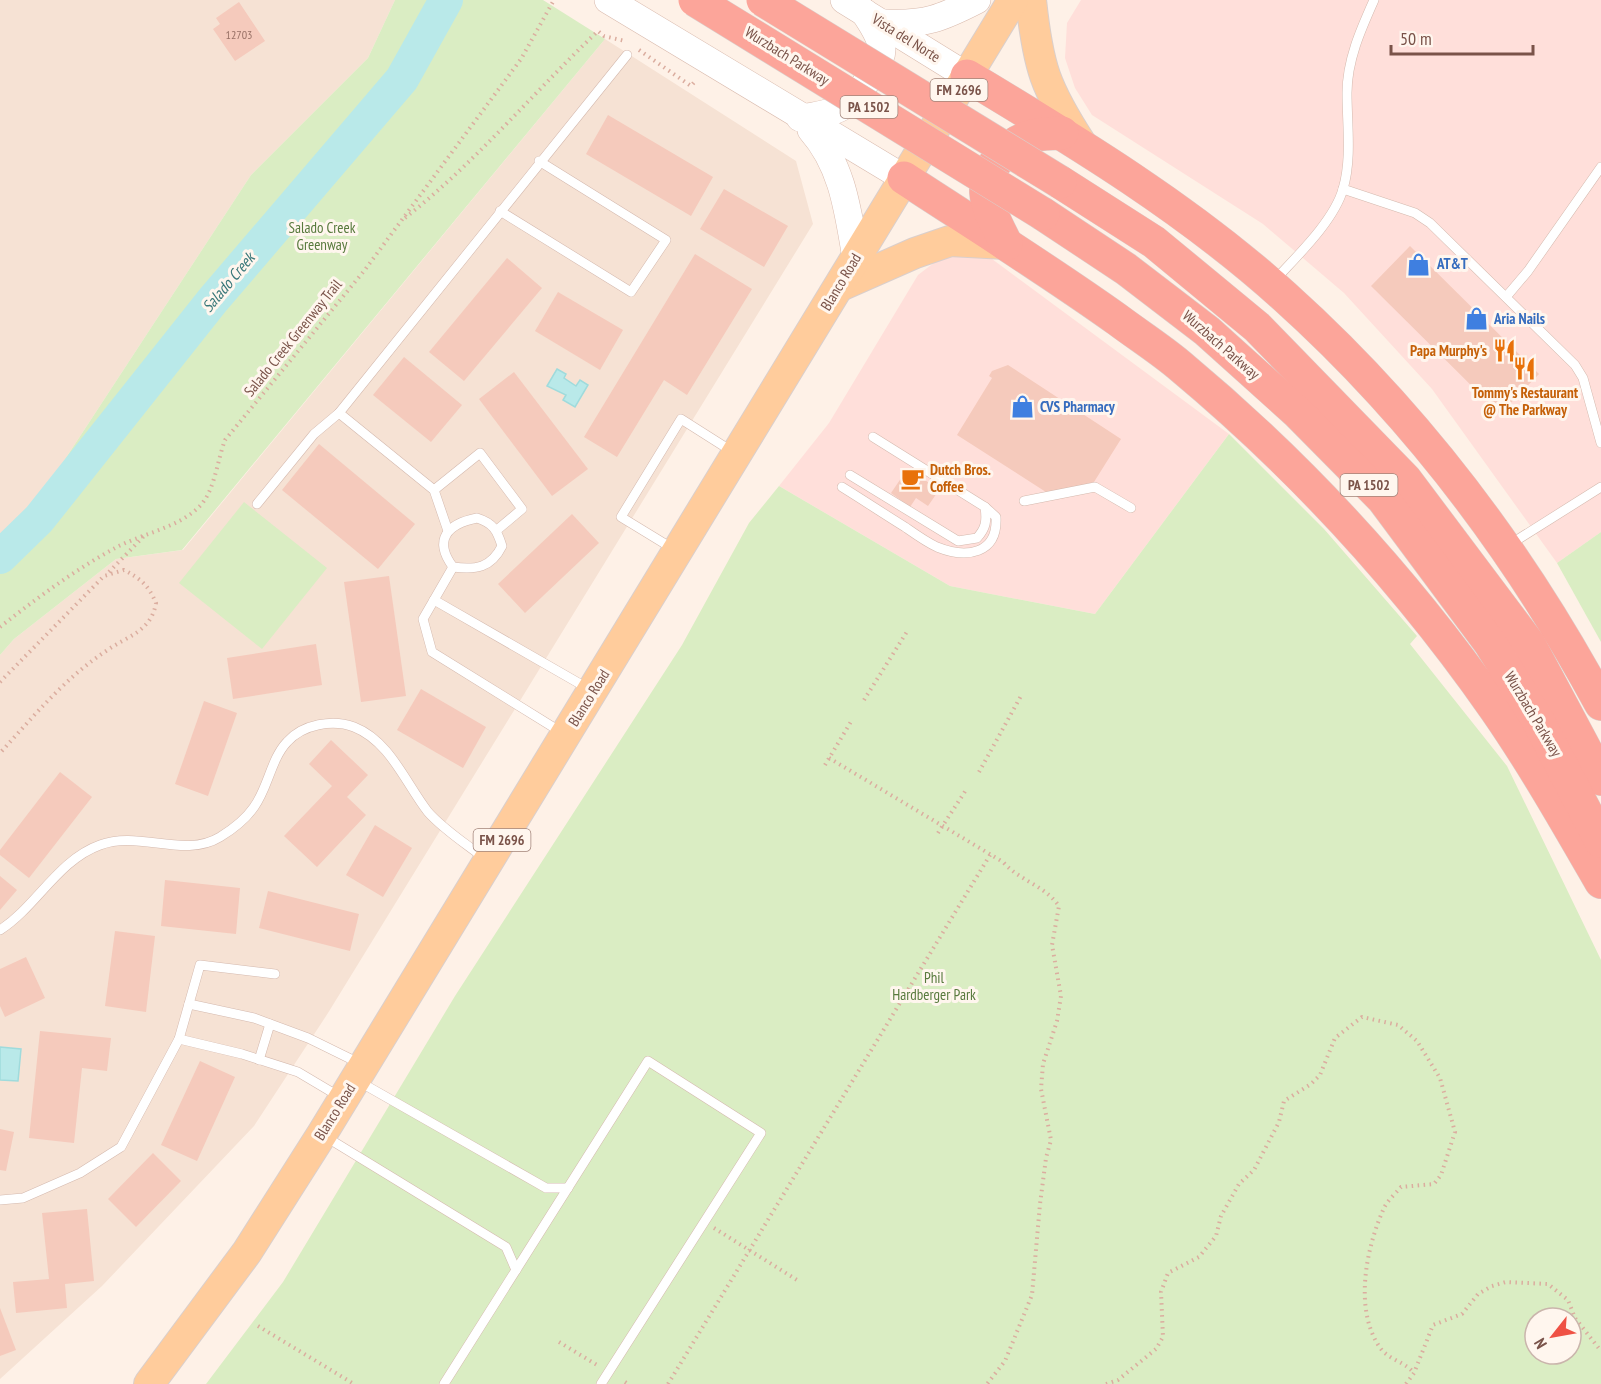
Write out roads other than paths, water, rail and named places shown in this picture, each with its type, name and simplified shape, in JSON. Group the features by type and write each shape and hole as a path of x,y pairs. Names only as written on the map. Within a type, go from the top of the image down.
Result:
{"highway":[{"name":"Wurzbach Parkway","path":"695,0 1043,214 1126,269 1207,331 1297,412 1383,499 1490,644 1536,717 1601,841"},
{"name":"Wurzbach Parkway","path":"763,0 1154,242 1257,327 1405,479 1529,644 1601,779"},
{"path":"967,76 1072,139 1187,218 1270,285 1370,378 1430,447 1505,548 1578,662 1601,704"},
{"path":"1006,244 988,201 987,184 993,168 1003,153 1020,141 1037,135 1072,139"},
{"path":"903,178 1077,291 1178,363 1270,447 1350,526 1435,629 1495,709 1548,790 1601,882"}],"main road":[{"name":"Blanco Road","path":"149,1384 247,1251 322,1134 1013,0"},
{"path":"1031,0 1036,51 1041,71 1072,139"},
{"path":"840,286 915,253 950,241 1006,244"}],"street":[{"path":"864,12 916,24 951,13 977,0"},
{"path":"619,7 903,178"},
{"path":"800,118 824,115 845,107 864,86 880,59 882,49 874,28 864,12"},
{"name":"Vista del Norte","path":"864,12 967,76"},
{"path":"800,118 824,145 839,177 856,258"}],"lane":[{"path":"1270,285 1329,216 1343,189 1349,132 1347,92 1350,61 1374,0"},
{"path":"256,504 314,434 339,413 539,161 627,55"},
{"path":"500,211 631,292 666,240 539,161"},
{"path":"1506,297 1528,271 1601,168"},
{"path":"1343,189 1415,213 1430,223 1506,297 1575,365 1582,378 1601,443"},
{"path":"339,413 434,490 448,531"},
{"path":"677,551 621,517 681,419 736,454"},
{"path":"842,487 936,546 958,553 979,550 989,544 996,533 996,517 985,507 873,437"},
{"path":"434,490 480,453 522,509 497,530"},
{"path":"850,475 958,541 976,538 985,529 987,519 985,507"},
{"path":"1024,501 1095,487 1131,508"},
{"path":"1505,548 1601,487"},
{"path":"477,519 489,522 497,530 502,546 496,557 482,568 453,567 444,554 443,540 448,531 459,522 477,519"},
{"path":"453,567 423,619 432,652 566,735"},
{"path":"434,600 593,692"},
{"path":"0,930 79,857 99,844 127,840 187,846 217,839 240,824 255,806 287,742 322,723 340,723 357,728 384,748 441,826 489,861"},
{"path":"0,1200 22,1198 80,1173 122,1147 179,1040 200,965 275,974"},
{"path":"189,1004 270,1024 308,1038 354,1081 546,1188 568,1188"},
{"path":"259,1060 270,1024"},
{"path":"179,1040 298,1072 354,1081"},
{"path":"444,1384 648,1061 761,1133 601,1384"},
{"path":"322,1134 506,1247 516,1270"}],"water":[{"path":"557,369 566,374 564,378 576,386 580,380 588,385 575,407 563,400 566,395 547,386"},
{"path":"0,1047 21,1049 18,1081 0,1080"}],"waterway":[{"name":"Salado Creek","path":"0,557 39,519 213,300 402,79 446,0"}],"place":[{"name":"AT&T","path":"1419,264"},
{"name":"Aria Nails","path":"1476,319"},
{"name":"Papa Murphy's","path":"1505,351"},
{"name":"Tommy's Restaurant @ The Parkway","path":"1525,369"},
{"name":"CVS Pharmacy","path":"1022,407"},
{"name":"Dutch Bros. Coffee","path":"912,479"}],"park label":[{"name":"Salado Creek Greenway","path":"322,236"},
{"name":"Phil Hardberger Park","path":"934,986"}]}
